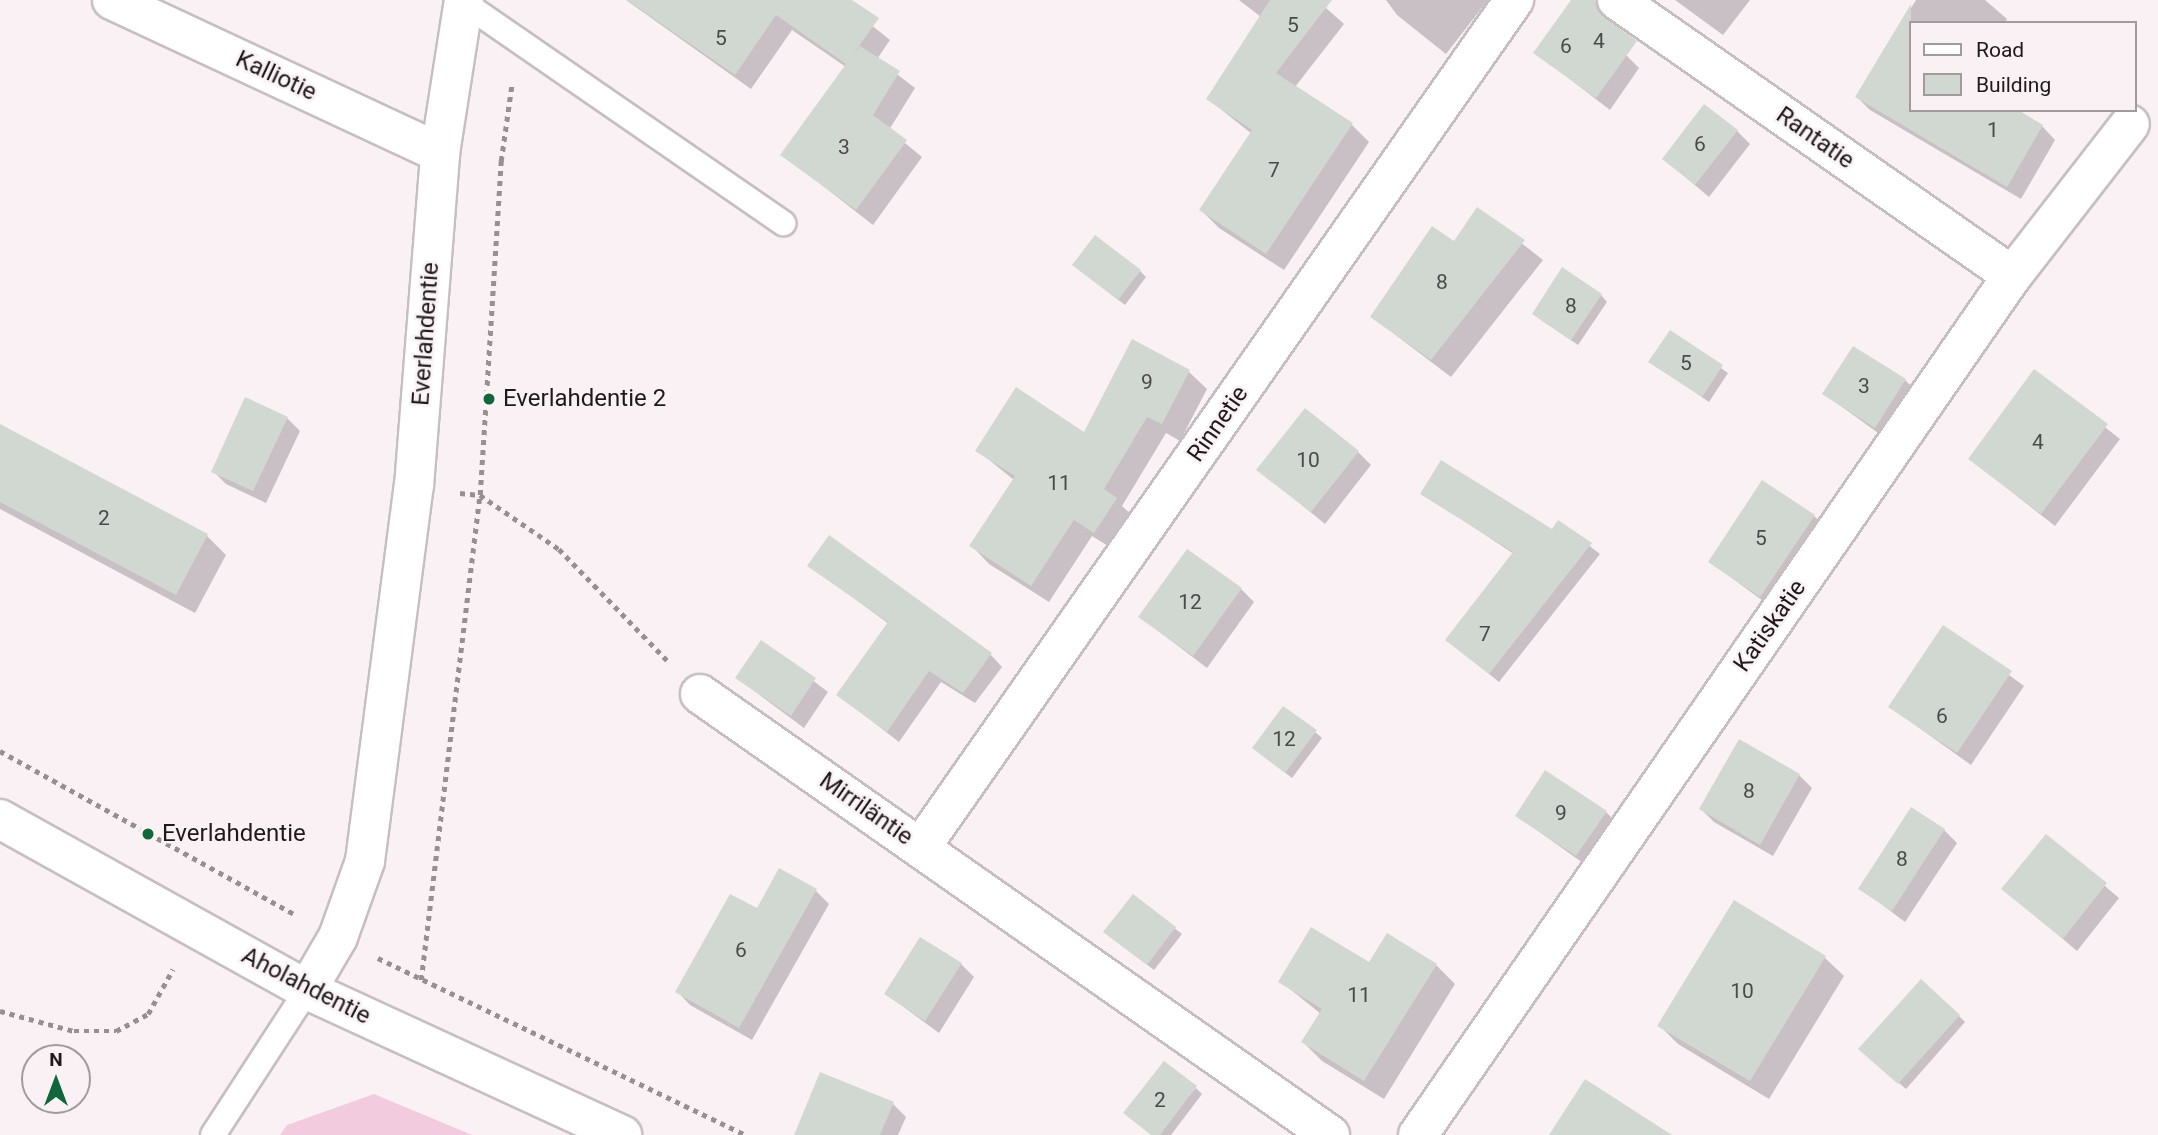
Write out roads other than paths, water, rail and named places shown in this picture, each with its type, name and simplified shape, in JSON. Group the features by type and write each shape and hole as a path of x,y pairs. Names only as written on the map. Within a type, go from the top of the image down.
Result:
{"street":[{"name":"Kalliotie","path":"112,0 440,153"},
{"name":"Rinnetie","path":"921,847 1514,0"},
{"name":"Rantatie","path":"1617,0 2012,275"},
{"name":"Everlahdentie","path":"307,990 338,937 365,861 414,486 440,153 464,2"},
{"name":"Katiskatie","path":"1418,1135 2012,275 2130,124"},
{"name":"Mirriläntie","path":"700,694 1330,1135"},
{"name":"Aholahdentie","path":"0,819 307,990 622,1135"}],"lane":[{"path":"464,2 783,223"},
{"path":"213,1135 307,990"}],"place":[{"name":"Everlahdentie 2","path":"489,399"},
{"name":"Everlahdentie","path":"148,834"}]}
